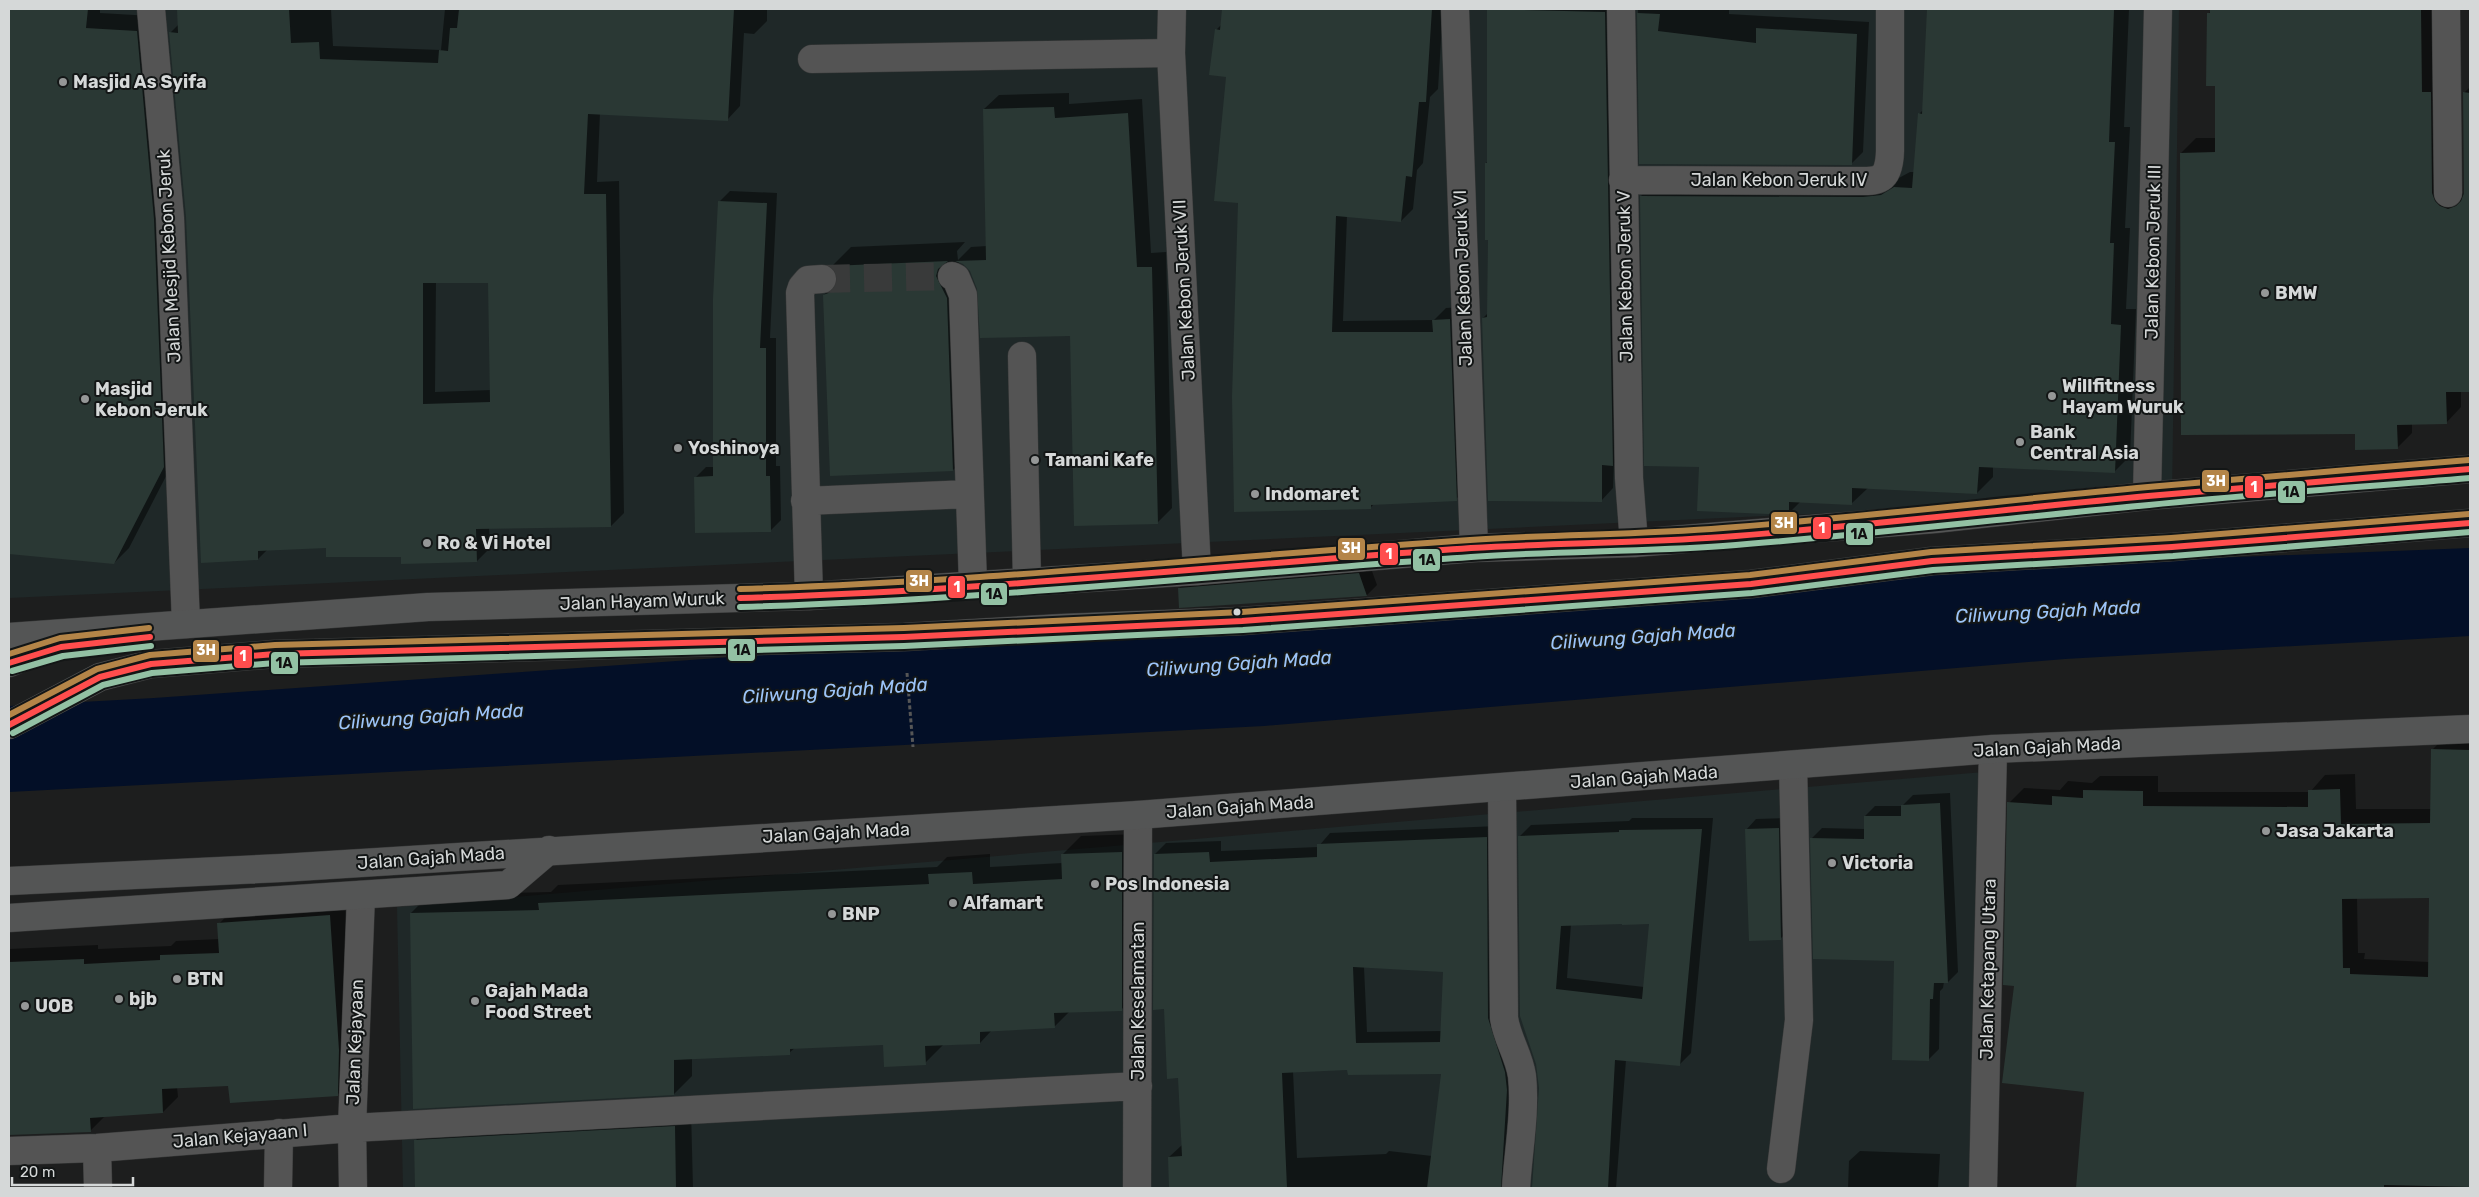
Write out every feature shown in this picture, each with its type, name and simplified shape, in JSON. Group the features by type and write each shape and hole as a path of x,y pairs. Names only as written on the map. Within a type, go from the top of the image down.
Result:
{"main road":[{"name":"Jalan Hayam Wuruk","path":"9,637 428,607 809,596 1027,580 1197,571 1474,548 1634,543 1935,519 2147,496 2470,469"},
{"path":"9,725 100,677 151,664 323,651 904,637 1062,628 1242,621 1752,584 1932,561 2172,547 2470,523"},
{"path":"9,663 33,653 74,643 476,610 498,605"},
{"name":"Jalan Gajah Mada","path":"9,881 281,868 1138,815 1993,749 2470,729"},
{"path":"9,918 508,885 549,850"}],"street":[{"name":"Jalan Mesjid Kebon Jeruk","path":"151,9 170,218 186,624"},
{"name":"Jalan Kebon Jeruk VII","path":"1172,9 1171,53 1197,571"},
{"name":"Jalan Kebon Jeruk VI","path":"1455,9 1474,548"},
{"name":"Jalan Kebon Jeruk V","path":"1620,9 1629,478 1634,543"},
{"name":"Jalan Kebon Jeruk IV","path":"1623,180 1842,181 1879,179 1885,176 1889,169 1890,151 1890,9"},
{"name":"Jalan Kebon Jeruk III","path":"2147,496 2158,9"},
{"path":"2446,9 2448,193"},
{"path":"812,59 1171,53"},
{"path":"952,276 956,278 964,294 973,584"},
{"path":"809,596 800,293 808,280 822,279"},
{"path":"1022,356 1027,580"},
{"path":"806,501 969,494"},
{"name":"Jalan Ketapang Utara","path":"1983,1188 1993,749"},
{"path":"1780,1169 1799,1020 1793,765"},
{"path":"1502,788 1504,1018 1506,1034 1516,1051 1522,1076 1516,1188"},
{"name":"Jalan Keselamatan","path":"1136,1188 1138,815"},
{"name":"Jalan Kejayaan","path":"353,1188 352,1128 360,895"},
{"name":"Jalan Kejayaan I","path":"9,1151 97,1148 352,1128 1138,1086"},
{"path":"278,1188 279,1133"},
{"path":"97,1148 98,1188"}],"path":[{"path":"907,671 913,747"}],"shaded area":[{"path":"9,9 2179,9 2172,497 9,598"},
{"path":"1984,772 1980,1188 403,1188 397,907"}],"water":[{"name":"Ciliwung Gajah Mada","path":"2470,548 2470,636 2065,659 1264,726 9,792 9,706 154,698 2035,565"}],"building":[{"name":"Masjid Kebon Jeruk","path":"9,9 88,9 86,28 137,31 154,219 164,467 114,564 9,554"},
{"path":"177,9 289,9 291,43 319,42 320,59 438,63 439,50 448,51 450,28 457,28 459,9 734,9 728,121 588,114 584,194 606,194 611,527 476,529 477,562 401,564 401,557 326,557 326,548 258,551 258,560 201,563 186,217 169,32 178,33","holes":["423,283 488,283 490,402 423,404"]},
{"path":"1222,9 1432,9 1426,102 1419,102 1412,177 1406,176 1401,222 1336,216 1332,332 1433,332 1432,320 1450,319 1457,501 1371,505 1371,509 1234,512 1232,397 1238,203 1214,201 1226,77 1209,75 1215,29 1220,30"},
{"path":"1487,9 1605,12 1613,466 1602,465 1602,502 1488,501 1482,318 1487,317 1488,240 1485,240 1485,163 1487,163"},
{"path":"1927,9 2114,10 2109,142 2115,142 2110,243 2114,243 2111,324 2121,325 2115,473 1979,467 1977,494 1852,488 1852,505 1789,502 1789,515 1697,511 1699,467 1644,466 1640,196 1863,197 1881,195 1894,187 1912,188 1918,113 1922,114"},
{"path":"2210,9 2421,9 2422,92 2431,92 2432,193 2435,201 2440,206 2448,209 2456,206 2461,201 2464,193 2463,92 2470,93 2470,392 2446,392 2447,424 2397,425 2398,449 2355,450 2355,434 2181,435 2180,153 2215,152 2215,86 2206,86 2207,13 2210,13"},
{"path":"1637,13 1660,14 1658,31 1756,43 1756,28 1857,34 1852,165 1639,164"},
{"path":"1054,107 1055,118 1128,113 1137,267 1152,267 1158,524 1074,526 1070,336 980,338 977,289 970,271 963,264 955,261 986,260 983,109"},
{"path":"718,201 767,203 760,348 766,348 766,476 770,476 771,532 695,533 694,477 713,476 713,299"},
{"path":"948,261 938,269 936,276 947,298 953,471 830,476 823,295 831,292 836,285 837,277 830,266"},
{"path":"1359,573 1367,596 1179,608 1178,588"},
{"path":"2431,749 2470,750 2470,1187 2384,1185 2384,1188 2076,1188 2084,1092 2002,1083 2014,986 2003,985 2007,802 2052,805 2052,796 2083,798 2083,790 2143,791 2143,806 2308,807 2308,790 2340,789 2341,824 2430,823","holes":["2429,898 2428,977 2350,974 2350,968 2343,968 2342,899"]},
{"path":"1940,803 1948,983 1934,983 1933,999 1930,999 1929,1061 1892,1060 1894,961 1813,959 1810,838 1864,839 1864,816 1901,816 1901,805"},
{"path":"1779,828 1781,940 1749,941 1745,829"},
{"path":"1702,829 1680,1066 1615,1060 1608,1188 1532,1188 1539,1088 1536,1064 1520,1016 1518,836 1619,832 1619,830","holes":["1649,924 1642,999 1556,989 1561,926"]},
{"path":"1487,837 1488,1018 1505,1072 1507,1090 1501,1188 1427,1188 1441,1074 1348,1075 1347,1070 1282,1073 1287,1188 1169,1188 1168,1157 1182,1156 1178,1078 1167,1079 1164,1009 1153,1010 1154,854 1209,852 1210,862 1317,857 1317,844","holes":["1353,967 1443,972 1440,1042 1356,1043"]},
{"path":"1122,852 1122,1011 1054,1013 1055,1028 980,1032 980,1044 925,1046 926,1065 884,1067 883,1045 790,1049 790,1055 674,1060 674,1095 413,1109 410,913 539,910 538,903 929,884 928,874 972,872 973,884 1062,879 1061,854"},
{"path":"330,915 339,1050 338,1096 230,1103 228,1086 162,1089 163,1113 90,1118 91,1132 9,1135 9,962 84,959 84,964 160,960 160,955 219,953 217,923"},
{"path":"675,1126 676,1188 415,1188 414,1140"}],"tunnel":[{"path":"822,279 952,276"}],"transit line":[{"name":"3H","path":"740,589 831,586 1014,575 1470,540 1723,528 2188,483 2469,460"},
{"name":"1","path":"740,598 831,595 1014,584 1471,548 1723,537 2148,496 2470,469"},
{"name":"1A","path":"740,607 831,604 1014,593 1471,557 1723,546 2189,501 2470,478"},
{"name":"3H","path":"9,715 97,669 150,655 275,645 904,628 1242,612 1750,575 1931,552 2171,538 2469,514"},
{"name":"1","path":"9,725 100,677 151,664 275,654 904,637 1242,621 1751,584 1932,561 2172,547 2470,523"},
{"name":"1A","path":"13,733 103,685 152,673 275,663 904,646 1243,630 1752,593 1933,570 2173,556 2470,532"},
{"name":"3H","path":"9,654 60,638 149,628"},
{"name":"1","path":"9,663 61,647 150,637"},
{"name":"1A","path":"12,671 63,656 151,646"}],"place":[{"name":"Masjid As Syifa","path":"63,82"},
{"name":"BMW","path":"2265,293"},
{"name":"Willfitness Hayam Wuruk","path":"2052,396"},
{"name":"Masjid Kebon Jeruk","path":"85,399"},
{"name":"Bank Central Asia","path":"2020,442"},
{"name":"Yoshinoya","path":"678,448"},
{"name":"Tamani Kafe","path":"1035,460"},
{"name":"Indomaret","path":"1255,494"},
{"name":"Ro & Vi Hotel","path":"427,543"},
{"name":"Jasa Jakarta","path":"2266,831"},
{"name":"Victoria","path":"1832,863"},
{"name":"Pos Indonesia","path":"1095,884"},
{"name":"Alfamart","path":"953,903"},
{"name":"BNP","path":"832,914"},
{"name":"BTN","path":"177,979"},
{"name":"bjb","path":"119,999"},
{"name":"Gajah Mada Food Street","path":"475,1001"},
{"name":"UOB","path":"25,1006"}]}
